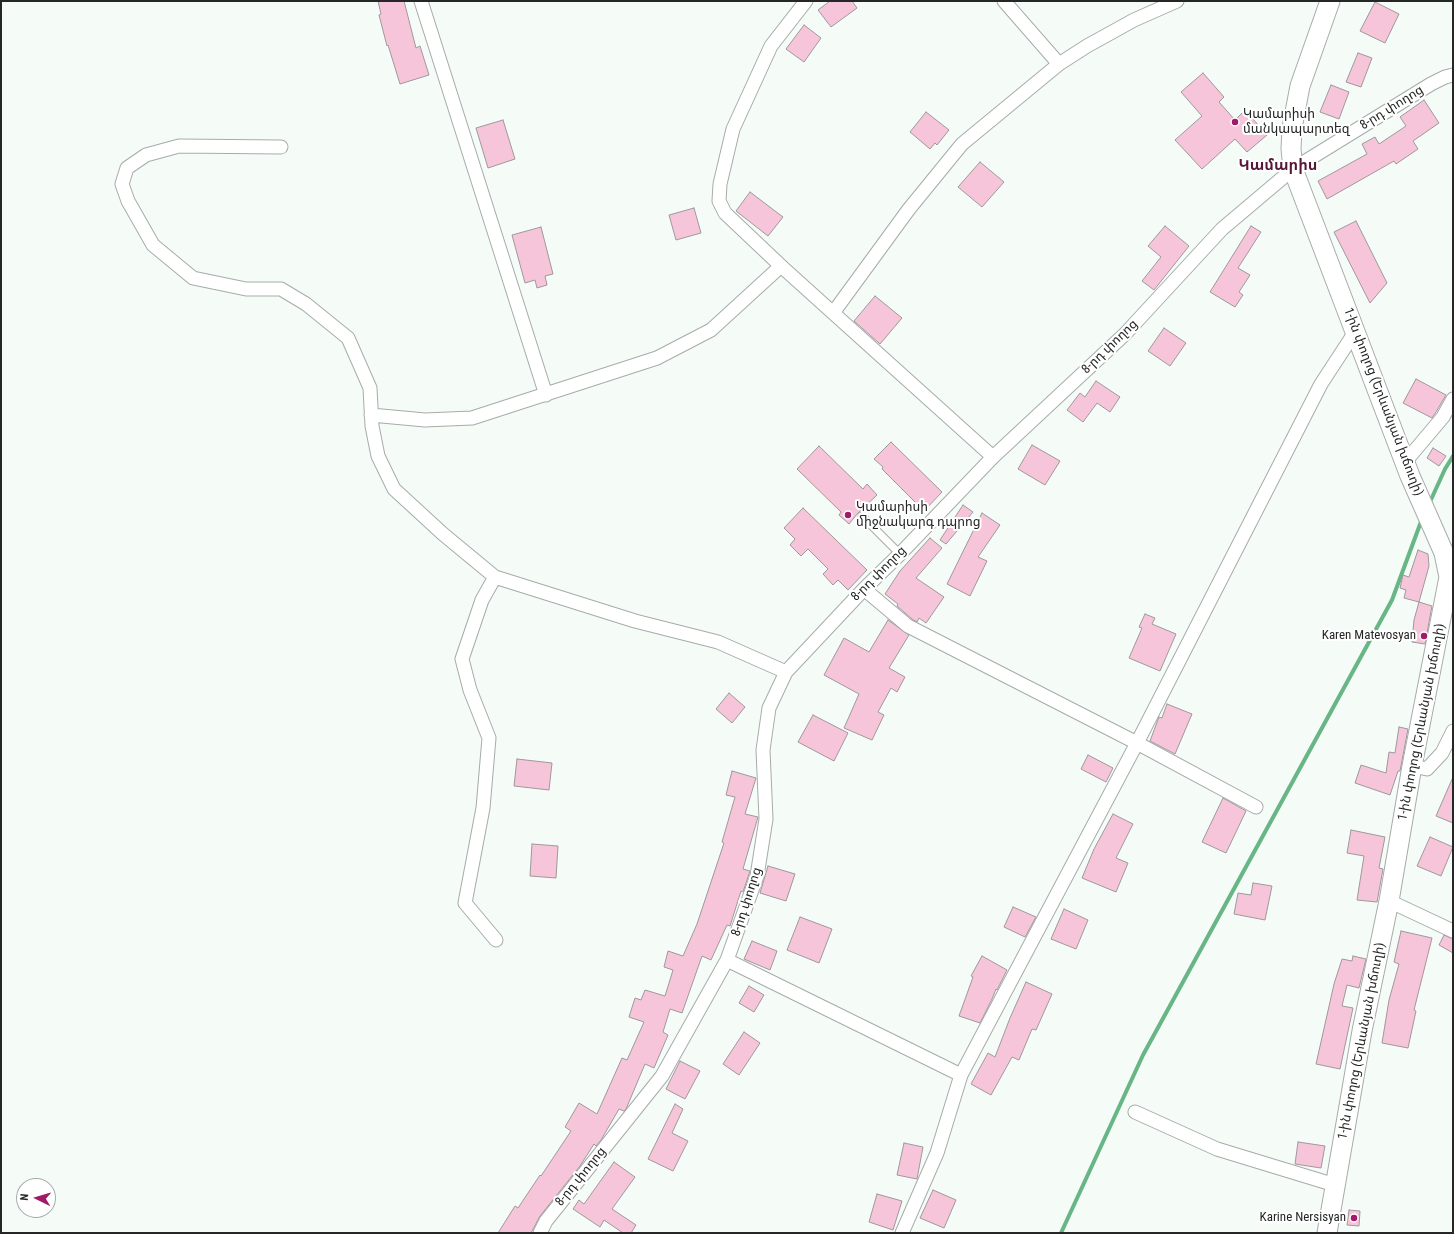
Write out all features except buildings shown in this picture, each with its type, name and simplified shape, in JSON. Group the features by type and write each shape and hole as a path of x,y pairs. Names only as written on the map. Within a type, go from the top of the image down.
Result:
{"main road":[{"name":"1-ին փողոց (Երևանյան խճուղի)","path":"1327,1233 1362,1031 1389,901 1412,766 1449,577 1444,553 1408,469 1293,169 1291,149 1292,128 1300,86 1330,1"}],"street":[{"path":"421,1 546,395"},
{"path":"806,1 771,46 733,129 720,184 719,202 725,213 781,266 993,458"},
{"path":"1004,1 1059,64"},
{"path":"833,313 909,208 962,144 1059,64 1087,46 1134,20 1177,1"},
{"name":"8-րդ փողոց","path":"540,1233 546,1221 662,1076 727,960 757,876 766,819 762,750 769,708 786,672 864,589 993,458 1125,334 1222,229 1293,169 1431,84 1453,75"},
{"path":"281,147 179,146 146,155 127,168 122,184 128,201 153,245 193,278 246,289 281,289 306,304 348,338 370,388 372,426 378,456 394,489 443,534 495,577 635,621 718,642 786,672"},
{"path":"371,415 425,420 472,418 657,358 711,330 781,266"},
{"path":"902,1233 937,1153 961,1075 1137,743 1321,384 1356,332"},
{"path":"1408,469 1443,417 1453,399"},
{"path":"495,577 482,600 462,659 470,690 489,738 483,808 465,903 496,940"},
{"path":"864,589 908,626 1137,743 1256,806"},
{"path":"1412,766 1427,769 1442,753 1453,731"},
{"path":"1389,901 1453,931"},
{"path":"727,960 961,1075"},
{"path":"1135,1112 1217,1149 1335,1185"}],"lane":[{"path":"862,516 900,554"}],"waterway":[{"path":"1429,504 1445,469 1453,456"},
{"path":"1061,1233 1143,1055 1392,600 1422,519"}],"place":[{"name":"Կամարիսի մանկապարտեզ","path":"1235,122"},
{"name":"Կամարիսի միջնակարգ դպրոց","path":"848,515"},
{"name":"Karen Matevosyan","path":"1424,636"},
{"name":"Karine Nersisyan","path":"1354,1218"}],"district":[{"name":"Կամարիս","path":"1278,166"}]}
